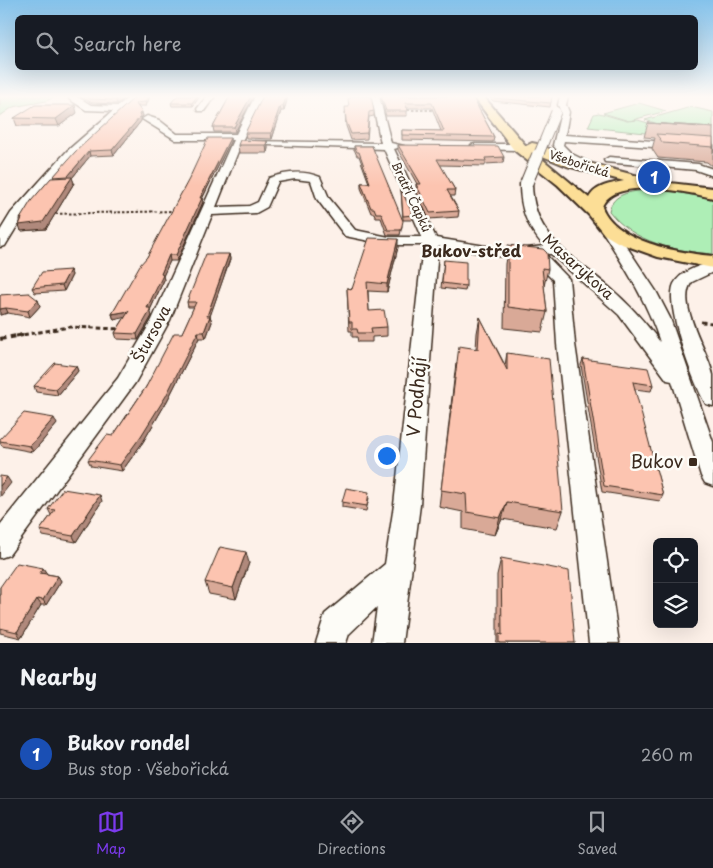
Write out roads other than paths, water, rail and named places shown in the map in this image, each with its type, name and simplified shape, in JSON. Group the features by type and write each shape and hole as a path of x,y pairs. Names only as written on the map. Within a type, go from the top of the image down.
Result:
{"main road":[{"name":"Všebořická","path":"501,126 519,147 563,182 601,220 628,240 661,253 713,262"},
{"name":"Všebořická","path":"506,133 554,157 614,175 655,184"},
{"path":"601,220 594,204 604,193 619,187 655,184 713,193"}],"street":[{"path":"0,243 16,216 71,153 102,126"},
{"path":"162,126 170,135 176,137 406,146"},
{"name":"Štursova","path":"0,546 124,383 155,331 245,126"},
{"name":"Bratří Čapků","path":"383,126 387,145 431,241"},
{"name":"Masarykova","path":"551,126 526,184 524,193 528,213 542,235 555,249 604,290 626,312 684,388"},
{"name":"Masarykova","path":"558,138 561,126"},
{"path":"614,175 568,156 560,150 558,138 713,148"},
{"path":"462,146 519,147"},
{"path":"609,160 698,167 713,174"},
{"path":"208,211 251,210 263,204 273,180 284,176 308,176 316,179 323,200 350,233 389,241 431,241 510,254 555,249"},
{"name":"Masarykova","path":"601,220 648,291 660,318 713,476"},
{"name":"V Podhájí","path":"387,643 407,505 431,241"},
{"path":"533,252 549,265 561,279 566,344 604,643"},
{"path":"713,267 688,277 681,284 678,294 684,320 713,399"},
{"path":"331,643 336,624 398,570"}],"place":[{"name":"Bukov rondel","path":"654,177"},
{"name":"Bukov","path":"693,462"}],"district":[{"name":"Bukov-střed","path":"471,251"}]}
